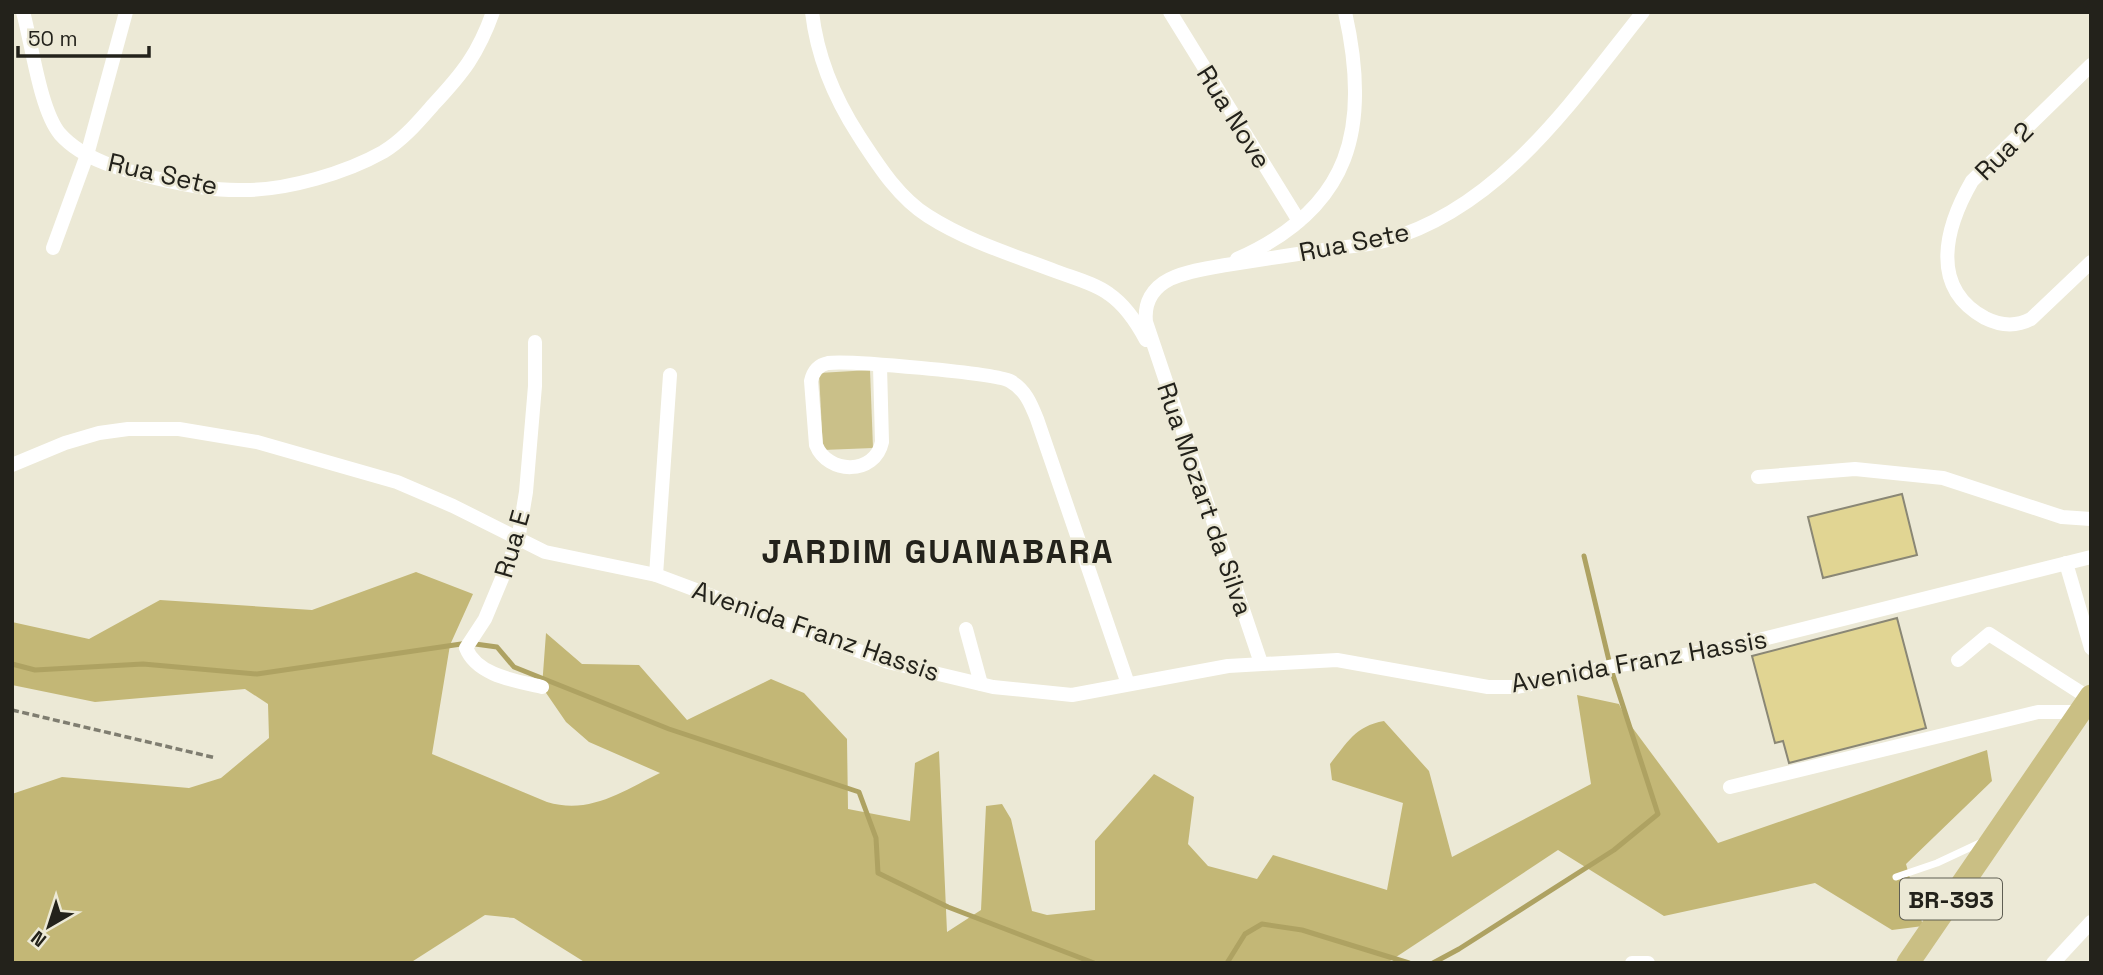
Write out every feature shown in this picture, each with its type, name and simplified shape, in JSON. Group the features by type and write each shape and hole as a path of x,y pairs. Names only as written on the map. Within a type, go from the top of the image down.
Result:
{"main road":[{"name":"BR-393","path":"1908,963 2087,702"}],"street":[{"name":"Rua Sete","path":"23,12 47,110 61,135 88,155 146,176 212,189 247,190 286,185 330,174 384,151 407,133 470,63 494,12"},
{"path":"53,248 88,155 126,12"},
{"path":"812,12 819,50 839,99 868,148 911,203 936,221 966,236 1107,292 1137,324 1163,372"},
{"name":"Rua Nove","path":"1170,12 1299,221"},
{"path":"1220,266 1273,241 1299,221 1313,208 1336,178 1345,161 1356,113 1356,71 1345,12"},
{"name":"Rua Sete","path":"1150,336 1145,310 1153,292 1169,279 1220,266 1381,242 1419,230 1452,211 1492,184 1531,148 1583,89 1643,12"},
{"name":"Rua 2","path":"2091,65 1972,181 1963,197 1951,232 1947,265 1949,278 1964,302 1985,318 2012,325 2022,324 2043,309 2091,262"},
{"name":"Rua Mozart da Silva","path":"1150,336 1261,663"},
{"name":"Rua E","path":"535,342 526,492 518,540 481,627 467,646 467,653 489,671 542,687"},
{"path":"880,366 880,449 870,461 859,466 840,466 820,454 816,445 811,382 814,373 823,365 832,363 880,366 994,375 1009,380 1021,389 1037,419 1129,684"},
{"path":"656,575 670,375"},
{"name":"Avenida Franz Hassis","path":"12,465 65,443 99,433 153,428 207,433 257,442 397,482 453,506 518,540 561,557 631,568 656,575 888,662 981,684 1028,692 1072,695 1228,666 1337,660 1488,687 1517,687 1613,666 1723,649 2091,557"},
{"path":"1758,477 1855,469 1943,478 2062,517 2091,519"},
{"path":"2066,563 2091,648"},
{"path":"966,629 981,684"},
{"path":"1958,660 1989,634 2087,702"},
{"path":"1730,788 2087,702"},
{"path":"2053,963 2091,922"},
{"path":"1632,963 1648,963"}],"lane":[{"path":"1896,877 1937,863 1994,836"}],"path":[{"path":"12,710 216,758"}],"shaded area":[{"path":"870,370 873,448 823,450 819,373"},
{"path":"416,572 473,594 450,645 432,754 547,802 563,805 592,803 619,794 660,773 589,742 566,722 542,687 546,633 582,664 639,665 687,720 771,679 804,693 847,739 848,809 910,821 915,763 939,751 947,932 981,910 986,806 1002,804 1011,819 1032,911 1047,915 1095,910 1095,841 1154,774 1194,797 1188,844 1208,866 1257,879 1273,855 1387,890 1403,803 1332,780 1330,764 1359,731 1384,721 1429,771 1452,857 1591,784 1577,695 1619,704 1626,719 1718,843 1987,750 1992,781 1906,864 1923,926 1892,930 1815,883 1664,916 1558,850 1387,963 586,963 514,918 485,915 410,963 12,963 12,794 62,777 189,788 221,778 269,738 268,704 245,689 95,702 12,685 12,622 89,639 160,600 312,610"}],"building":[{"path":"1902,494 1917,555 1823,578 1808,517"},
{"path":"1897,618 1926,728 1789,763 1783,741 1775,743 1752,656"}],"waterway":[{"path":"1433,963 1614,850 1658,814 1611,669 1584,556"},
{"path":"12,664 35,670 143,664 257,674 468,643 497,647 514,667 669,729 859,792 876,838 878,873 948,907 1094,963"},
{"path":"1227,963 1245,934 1262,924 1302,930 1409,963"}],"district":[{"name":"JARDIM GUANABARA","path":"938,552"}]}
